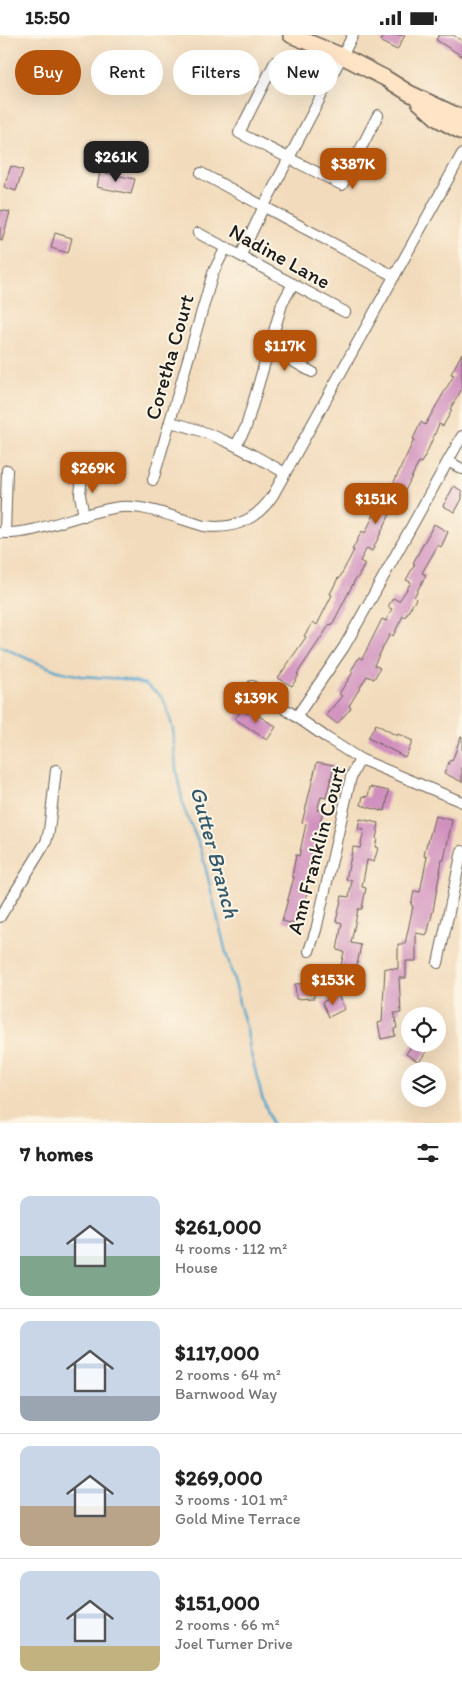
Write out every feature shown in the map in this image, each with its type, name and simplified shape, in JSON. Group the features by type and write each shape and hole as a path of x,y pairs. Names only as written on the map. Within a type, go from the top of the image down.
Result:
{"main road":[{"path":"291,35 342,56 386,78 409,93 462,118"},
{"path":"409,93 438,119 462,132"}],"street":[{"path":"241,255 353,35"},
{"path":"269,74 239,133 342,185 378,115"},
{"path":"7,470 2,533 28,530 112,509 129,507 204,526 228,527 244,522 264,508 273,495 462,154"},
{"path":"201,173 394,277"},
{"name":"Nadine Lane","path":"198,233 345,312"},
{"name":"Coretha Court","path":"153,480 213,273 226,247"},
{"path":"236,445 246,427 282,304 293,284"},
{"path":"268,351 312,372"},
{"path":"170,422 204,431 236,445 285,473"},
{"path":"297,716 357,625 462,436"},
{"path":"448,461 462,469"},
{"path":"82,474 80,495 84,516"},
{"path":"252,686 360,759 462,802"},
{"name":"Ann Franklin Court","path":"309,951 316,930 351,777 360,759"},
{"path":"0,917 46,842 56,770"},
{"path":"438,963 462,851"}],"building":[{"path":"384,35 405,35 397,50 381,42"},
{"path":"439,35 453,35 462,41 462,56 436,40"},
{"path":"11,166 23,170 16,191 4,187"},
{"path":"100,172 135,179 131,194 97,187"},
{"path":"0,210 10,212 2,241 0,240"},
{"path":"55,233 72,238 68,253 51,248"},
{"path":"462,353 462,389 450,409 452,410 443,426 439,424 427,452 421,463 419,462 396,508 394,506 372,551 367,548 360,561 365,564 332,625 330,624 297,674 299,675 292,686 278,678 306,637 304,636 313,622 317,625 332,595 330,594 362,531 365,533 387,488 390,490 421,422 425,425 454,375 451,374"},
{"path":"454,486 462,491 462,499 455,512 443,506"},
{"path":"434,524 448,532 441,547 438,545 422,573 426,575 414,597 416,599 405,617 403,616 393,636 390,634 374,665 380,668 374,679 367,676 349,706 351,708 337,724 326,715 342,696 339,694 353,672 351,671 359,657 362,659 382,619 386,621 392,609 388,607 393,598 399,601 411,582 406,580"},
{"path":"242,710 248,714 250,710 276,727 267,740 235,719"},
{"path":"376,724 397,736 398,734 413,741 405,757 368,738"},
{"path":"461,736 462,782 444,773 450,760 452,761"},
{"path":"317,762 334,765 326,798 321,797 317,810 323,811 310,867 312,867 310,879 300,925 282,921 294,877 292,876 296,855 299,856 306,824 302,823"},
{"path":"370,787 389,791 385,811 361,805 363,796 368,797"},
{"path":"435,816 452,820 427,935 416,933 416,961 406,961 406,978 399,978 401,1013 394,1013 397,1028 394,1029 395,1036 381,1039 378,1023 382,1022 385,968 398,969 398,944 405,944 413,906 411,905 414,891 420,892 427,857 424,856"},
{"path":"360,819 379,823 375,847 378,848 374,862 367,860 362,887 366,888 362,909 358,909 351,943 361,945 355,975 346,990 332,982 340,970 344,952 337,950 342,923 336,921 342,896 349,897 352,880 346,879 353,847 360,848 364,830 358,829"},
{"path":"313,983 314,998 296,999 295,984"},
{"path":"338,995 345,1009 329,1017 322,1002"},
{"path":"407,1052 426,1052 419,1062 406,1054"}],"waterway":[{"name":"Gutter Branch","path":"0,646 58,671 81,676 125,679 145,684 161,696 166,705 173,729 176,769 184,809 201,849 262,1097 272,1123"}]}
